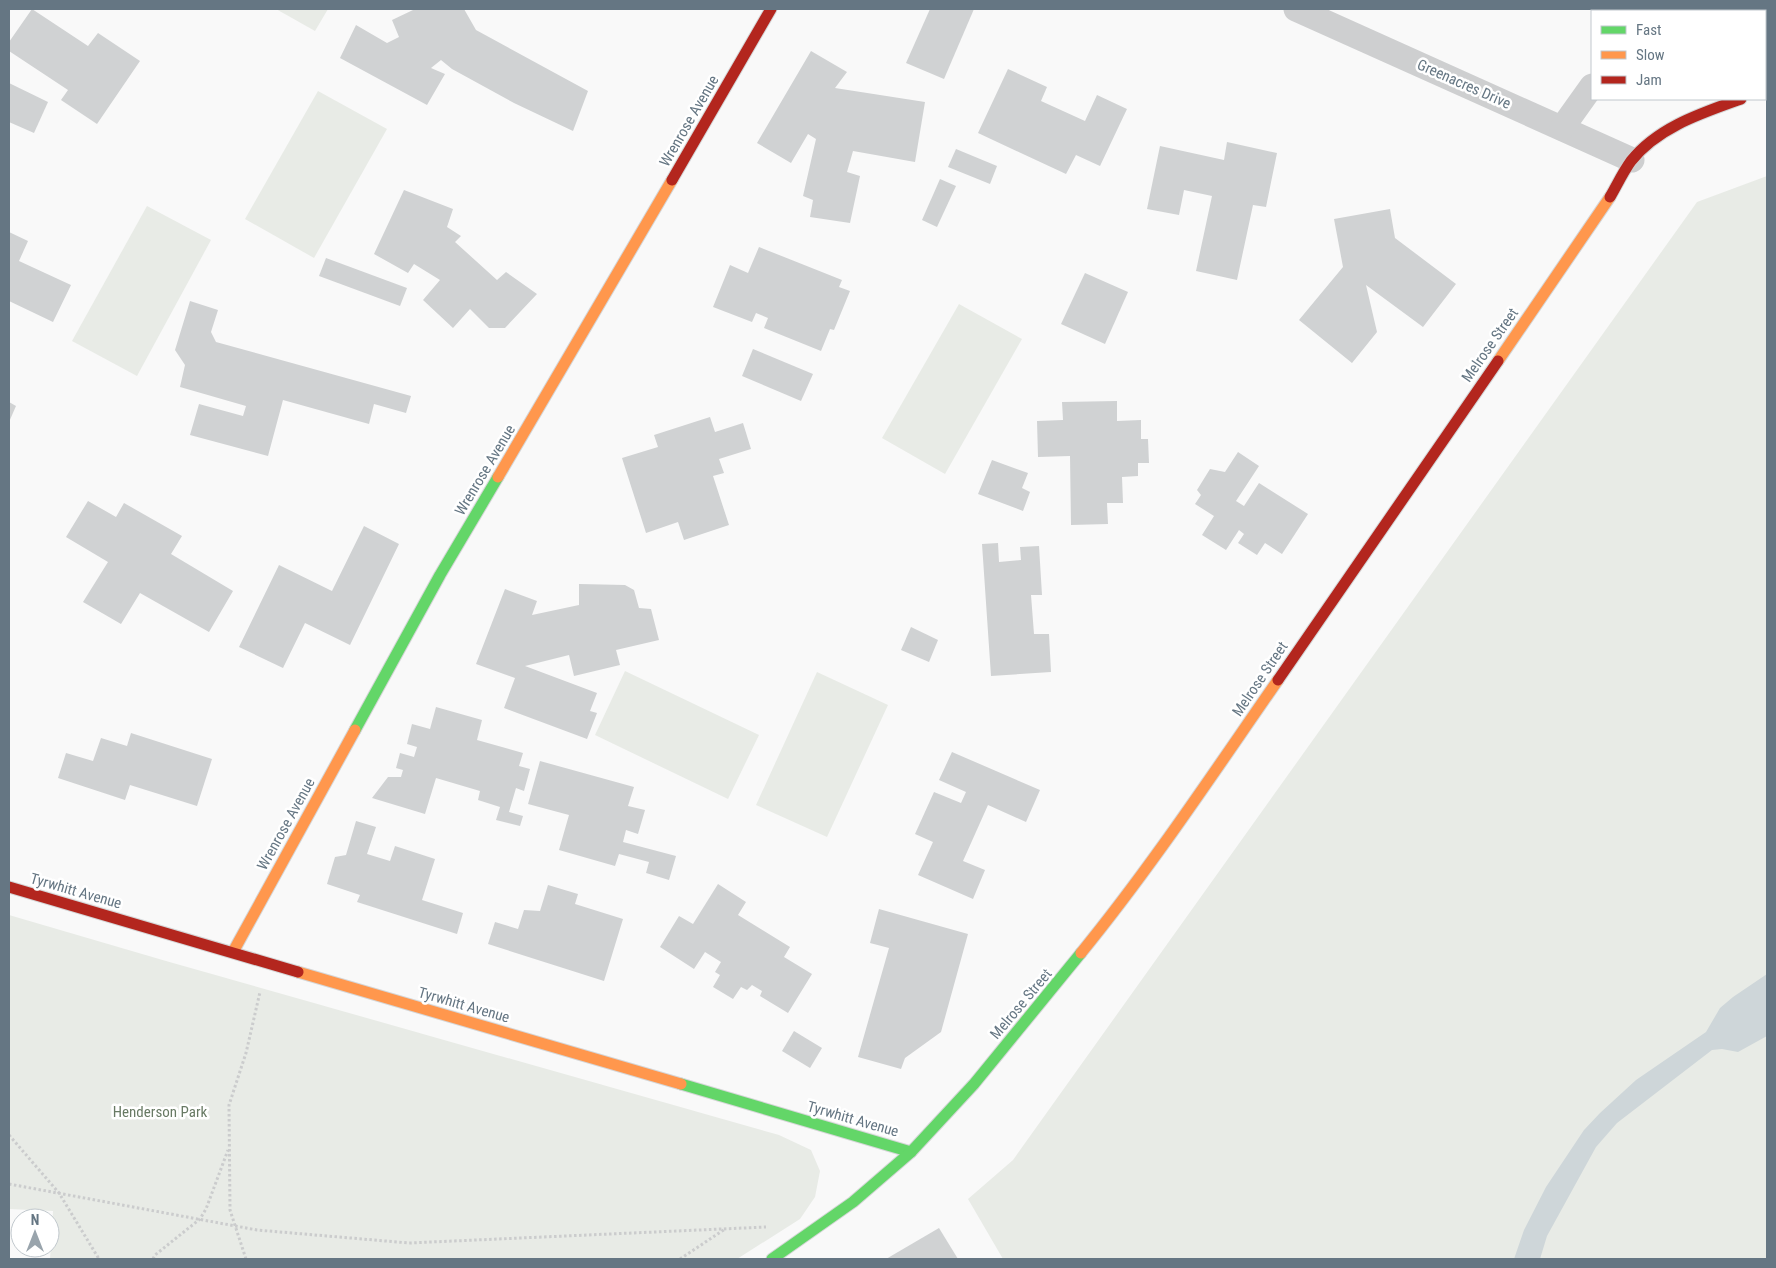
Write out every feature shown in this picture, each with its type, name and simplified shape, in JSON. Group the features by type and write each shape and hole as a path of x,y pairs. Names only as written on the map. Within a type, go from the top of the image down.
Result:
{"street":[{"name":"Wrenrose Avenue","path":"233,952 440,575 771,9"},
{"name":"Greenacres Drive","path":"1296,9 1632,160"},
{"path":"1562,128 1591,87"},
{"name":"Melrose Street","path":"772,1259 852,1202 911,1152 974,1084 1107,921 1200,793 1596,218 1632,160 1652,141 1669,129 1692,116 1738,100"},
{"name":"Tyrwhitt Avenue","path":"9,886 911,1152"}],"path":[{"path":"246,1259 230,1210 229,1105 246,1053 266,962"},
{"path":"9,1135 59,1193 99,1259"},
{"path":"153,1259 155,1255 200,1220 229,1148"},
{"path":"9,1184 257,1230 409,1243 773,1226"},
{"path":"680,1259 726,1228"}],"green space":[{"path":"276,9 328,9 315,31"},
{"path":"1767,9 1767,52 1766,10 1684,10"},
{"path":"318,91 387,129 314,258 245,219"},
{"path":"1767,176 1767,1259 1003,1259 968,1199 1013,1160 1697,202"},
{"path":"147,206 211,240 137,376 72,341"},
{"path":"959,304 1022,339 945,474 882,438"},
{"path":"625,671 759,735 728,799 595,735"},
{"path":"817,672 888,705 827,837 756,805"},
{"name":"Henderson Park","path":"9,915 779,1135 811,1150 820,1171 815,1197 800,1219 737,1259 50,1259 60,1258 60,1208 9,1209"}],"shaded area":[{"path":"1767,974 1767,1036 1738,1052 1722,1049 1712,1050 1617,1123 1596,1147 1547,1236 1540,1259 1514,1259 1524,1230 1546,1187 1584,1130 1636,1080 1706,1032 1720,1008"}],"building":[{"path":"32,9 88,46 98,33 140,61 97,124 61,100 68,90 9,51 9,42"},
{"path":"412,9 464,9 476,30 588,91 573,131 514,103 452,69 441,60 431,68 445,74 427,105 340,58 356,25 387,43 399,37 392,20"},
{"path":"930,9 974,9 944,79 906,63"},
{"path":"811,51 847,72 835,88 925,102 915,162 853,151 847,172 860,176 850,223 810,217 813,200 803,196 816,139 808,134 791,163 757,143"},
{"path":"1008,69 1047,87 1041,101 1085,121 1097,95 1127,109 1100,166 1076,155 1066,174 978,133"},
{"path":"9,83 48,102 34,133 9,122"},
{"path":"1227,142 1277,153 1266,207 1253,205 1237,280 1196,271 1212,196 1184,190 1179,215 1147,209 1160,146 1224,160"},
{"path":"956,149 997,166 990,184 948,167"},
{"path":"940,179 956,186 937,227 922,220"},
{"path":"404,190 453,209 447,227 461,236 455,242 497,280 506,272 537,294 505,328 489,328 470,309 453,328 423,300 440,280 414,264 408,273 374,254"},
{"path":"1390,209 1395,238 1456,284 1423,327 1366,285 1377,332 1352,363 1299,320 1343,267 1334,219"},
{"path":"9,232 28,241 19,261 71,285 53,322 9,301"},
{"path":"759,247 842,280 839,287 850,291 834,330 830,329 821,351 764,328 768,318 756,313 752,322 713,307 730,265 748,273"},
{"path":"326,258 407,288 400,306 319,276"},
{"path":"1085,273 1128,292 1105,344 1061,324"},
{"path":"190,301 218,310 211,332 216,342 411,396 406,413 374,404 369,424 283,400 268,456 190,435 199,404 243,416 246,406 180,387 185,365 175,350"},
{"path":"753,349 813,374 801,401 742,376"},
{"path":"1117,401 1117,421 1141,420 1141,439 1148,439 1149,463 1138,463 1138,476 1122,477 1123,503 1107,503 1108,524 1071,525 1070,456 1038,457 1037,421 1063,420 1062,402"},
{"path":"9,402 16,406 9,422"},
{"path":"710,417 715,432 743,423 751,449 719,459 724,473 713,476 729,525 684,540 678,522 646,533 622,458 658,447 654,435"},
{"path":"1238,452 1259,466 1236,501 1244,506 1259,483 1308,514 1282,554 1265,543 1257,555 1238,543 1244,534 1239,530 1226,550 1202,535 1214,516 1195,504 1201,495 1197,490 1210,469 1225,472"},
{"path":"992,460 1028,473 1022,488 1030,492 1023,511 978,494"},
{"path":"88,501 116,517 124,503 182,536 171,554 233,591 209,632 140,593 121,624 83,602 108,562 66,537"},
{"path":"364,526 399,544 350,645 305,623 283,668 239,647 279,565 332,591"},
{"path":"998,543 999,562 1021,560 1020,547 1039,546 1042,595 1031,595 1034,634 1049,634 1051,672 991,676 982,544"},
{"path":"579,584 625,585 634,590 639,608 651,609 659,640 616,650 620,665 574,676 569,655 525,666 597,693 590,711 597,713 587,739 504,708 515,678 476,664 505,589 537,601 532,615 579,605"},
{"path":"911,627 938,640 929,662 901,650"},
{"path":"436,707 482,720 477,740 523,753 519,766 530,769 524,791 516,788 509,812 523,816 520,826 496,820 500,807 478,800 480,791 436,778 425,814 372,798 388,777 401,777 403,770 396,768 400,753 414,757 417,747 407,744 412,724 430,729"},
{"path":"131,733 212,759 197,806 130,785 125,800 58,778 66,753 93,761 101,738 127,746"},
{"path":"952,752 1040,790 1026,822 988,805 963,861 985,870 973,899 918,875 933,842 915,834 934,792 961,803 966,792 939,780"},
{"path":"540,761 634,787 628,806 645,810 638,834 626,830 623,842 676,856 669,880 646,873 649,862 619,854 615,866 559,850 569,815 528,804"},
{"path":"356,821 376,827 367,854 390,861 395,846 435,859 422,900 463,913 457,934 357,902 360,895 327,884 335,857 346,855"},
{"path":"718,884 746,902 738,915 790,947 784,957 812,974 788,1013 760,996 762,991 752,985 747,990 741,987 733,999 713,987 720,975 715,972 721,962 705,952 694,969 660,947 679,916 693,924"},
{"path":"548,885 578,894 575,904 623,919 604,981 488,944 495,922 518,929 524,910 540,911"},
{"path":"879,909 968,934 941,1032 905,1058 901,1069 858,1057 889,948 870,943"},
{"path":"794,1031 822,1048 810,1068 782,1051"},
{"path":"939,1228 958,1259 886,1259"}],"traffic: fast":[{"path":"355,730 440,575 498,477"},
{"path":"772,1259 853,1202 911,1152 974,1084 1081,953"},
{"path":"681,1084 911,1152"}],"traffic: slow":[{"path":"498,477 672,180"},
{"path":"1498,361 1610,197"},
{"path":"1081,953 1158,853 1278,680"},
{"path":"233,952 355,730"},
{"path":"298,972 681,1084"}],"traffic: jam":[{"path":"672,180 771,9"},
{"path":"1610,197 1631,161 1654,139 1681,122 1738,100"},
{"path":"1278,680 1498,361"},
{"path":"9,887 298,972"}]}
